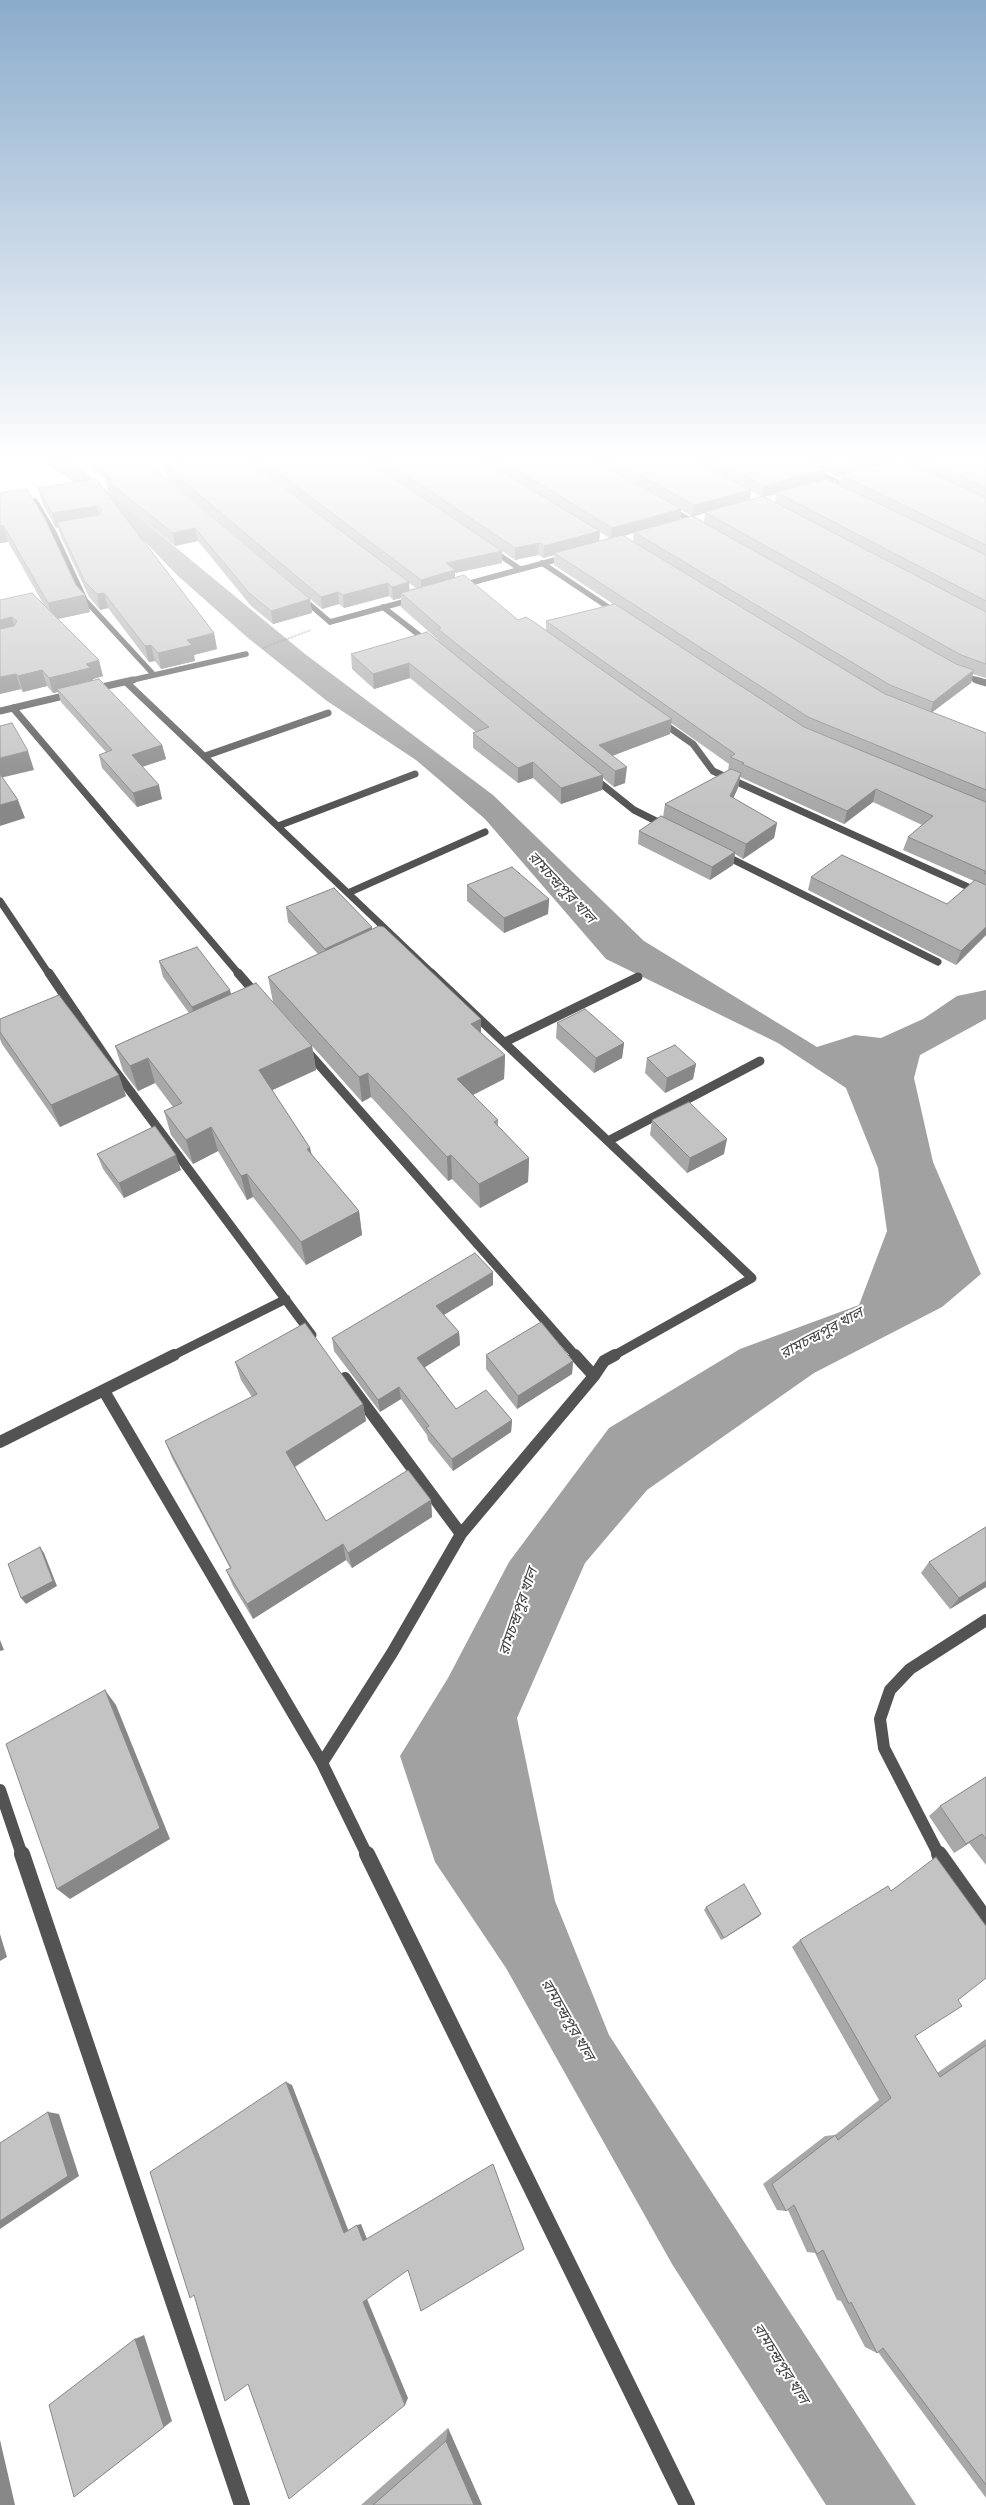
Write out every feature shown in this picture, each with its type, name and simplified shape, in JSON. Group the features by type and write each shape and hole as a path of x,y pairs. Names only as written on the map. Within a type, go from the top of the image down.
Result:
{"street":[{"path":"72,573 85,600 154,675"},
{"path":"452,588 506,573"},
{"path":"557,573 624,617"},
{"path":"468,584 476,589"},
{"path":"292,590 330,622 420,597 412,591"},
{"path":"383,607 438,650"},
{"path":"88,690 246,654"},
{"path":"955,672 986,683"},
{"path":"126,682 752,1278 604,1361 594,1376 461,1534 392,1653 322,1763"},
{"path":"0,711 79,693"},
{"path":"13,708 257,1002 270,996"},
{"path":"204,756 328,713"},
{"path":"653,716 693,744 713,771 986,895"},
{"path":"278,826 415,774"},
{"path":"589,774 634,810 670,828"},
{"path":"348,893 485,832"},
{"path":"715,850 938,962"},
{"path":"0,902 321,1346"},
{"path":"387,942 396,938"},
{"path":"505,1042 638,977"},
{"path":"300,1044 594,1376"},
{"path":"608,1140 760,1061"},
{"path":"0,1442 286,1299"},
{"path":"338,1370 461,1534"},
{"path":"104,1391 322,1763 687,2505"},
{"path":"986,1620 910,1669 890,1690 880,1719 884,1748 942,1860 986,1920"},
{"path":"0,1790 242,2505"}],"path":[{"path":"246,654 302,633"}],"water":[{"name":"রামচন্দ্রপুর খাল","path":"175,573 207,573 305,654 493,795 644,941 817,1047 855,1035 881,1038 923,1019 957,996 986,990 986,1019 920,1055 914,1078 933,1162 981,1274 942,1307 814,1373 647,1490 585,1563 517,1718 555,1901 609,2035 916,2505 826,2505 672,2264 506,1968 435,1862 400,1756 448,1678 509,1562 609,1428 740,1349 859,1305 887,1231 878,1168 846,1088 778,1043 606,959 485,819 416,760 327,701 248,638"}],"building":[{"path":"31,573 70,573 76,585 85,595 48,603"},
{"path":"81,573 168,573 214,633 187,640 192,645 158,653 151,645 145,646 104,593 97,594 85,582"},
{"path":"232,573 279,573 310,599 271,611 249,593"},
{"path":"292,573 397,573 409,582 392,587 388,583 343,595 338,592 321,597"},
{"path":"412,573 445,573 421,580"},
{"path":"585,573 685,573 885,694 986,733 986,790 808,717"},
{"path":"702,573 793,573 956,664 974,670 933,702 890,685"},
{"path":"814,573 911,573 986,612 986,664 961,655"},
{"path":"932,573 986,573 986,601"},
{"path":"464,575 518,620 526,617 534,622 672,719 599,745 627,767 615,771 438,629 441,628 401,593"},
{"path":"32,593 99,660 86,664 90,668 49,678 42,670 18,676 16,674 0,677 0,629 14,626 17,621 12,617 0,620 0,600"},
{"path":"615,604 804,727 986,802 986,874 984,873 985,871 908,837 933,816 876,789 847,811 742,764 744,763 730,757 735,754 546,621"},
{"path":"427,632 603,775 561,788 533,762 518,768 473,733 489,727 409,663 373,674 351,654"},
{"path":"99,679 162,745 132,755 159,785 133,793 99,755 112,750 57,689"},
{"path":"12,723 28,751 0,758 0,726"},
{"path":"731,769 741,773 730,796 777,823 746,844 665,804"},
{"path":"0,774 18,800 0,805"},
{"path":"661,816 735,852 712,867 639,831"},
{"path":"842,855 947,904 975,880 986,885 986,927 961,951 811,877"},
{"path":"512,867 549,899 504,918 467,885"},
{"path":"334,888 372,927 325,949 286,907"},
{"path":"379,926 384,927 481,1019 471,1024 505,1055 457,1079 498,1120 494,1122 529,1158 479,1184 451,1155 447,1157 368,1073 359,1077 268,977"},
{"path":"197,947 230,990 192,1007 159,961"},
{"path":"256,983 312,1046 259,1070 310,1148 307,1149 359,1211 301,1242 247,1174 241,1176 211,1127 186,1140 164,1111 182,1103 148,1058 130,1066 115,1046"},
{"path":"59,995 119,1075 51,1105 0,1032 0,1019"},
{"path":"585,1009 624,1043 596,1058 557,1023"},
{"path":"675,1045 696,1064 667,1078 647,1058"},
{"path":"689,1102 727,1139 690,1158 652,1120"},
{"path":"155,1126 176,1155 119,1183 97,1154"},
{"path":"475,1253 493,1272 436,1306 459,1332 417,1358 456,1409 486,1390 512,1420 452,1459 426,1428 429,1426 399,1387 378,1400 332,1338"},
{"path":"541,1322 573,1361 518,1396 486,1355"},
{"path":"305,1323 363,1404 286,1452 326,1521 408,1470 431,1500 348,1553 343,1544 247,1604 226,1570 231,1568 165,1441 257,1394 235,1362"},
{"path":"986,1527 986,1581 959,1598 929,1562"},
{"path":"40,1547 53,1581 21,1598 8,1564"},
{"path":"105,1690 160,1828 57,1889 6,1744"},
{"path":"986,1777 986,1839 982,1834 966,1844 940,1806"},
{"path":"936,1857 986,1926 986,1978 958,2000 962,2006 915,2036 940,2077 986,2045 986,2485 883,2348 877,2353 851,2302 849,2304 823,2250 817,2254 794,2205 786,2211 772,2184 835,2135 838,2140 891,2098 800,1940 888,1886 891,1891"},
{"path":"744,1884 761,1914 724,1938 706,1907"},
{"path":"286,2082 344,2233 357,2225 363,2241 493,2164 524,2249 421,2311 408,2270 363,2302 405,2405 289,2499 248,2384 225,2401 194,2295 190,2298 150,2172"},
{"path":"48,2112 68,2176 0,2221 0,2143"},
{"path":"135,2339 164,2427 74,2497 49,2405"},
{"path":"446,2441 474,2505 373,2505"}]}
